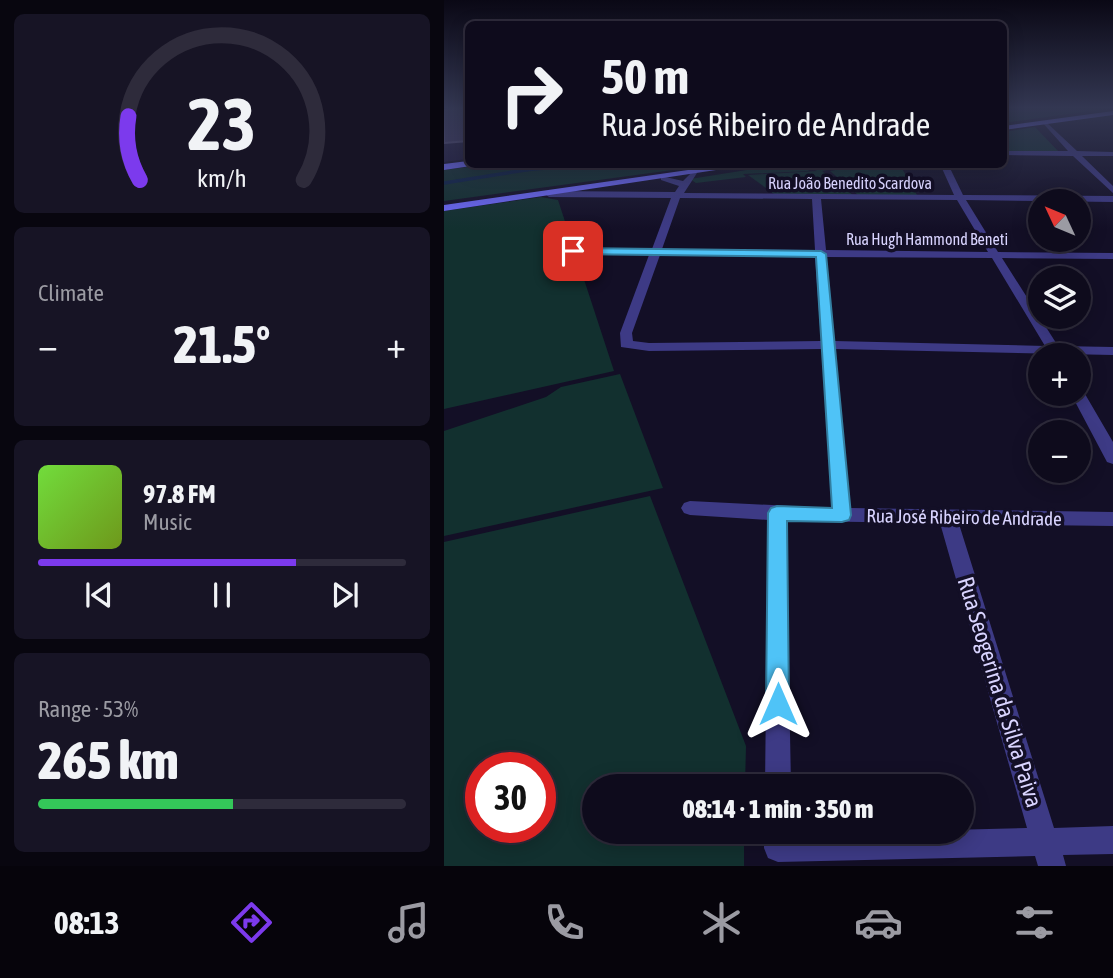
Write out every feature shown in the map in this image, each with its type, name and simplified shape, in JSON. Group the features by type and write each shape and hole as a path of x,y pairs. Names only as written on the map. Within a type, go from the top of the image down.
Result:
{"main road":[{"path":"444,167 465,164"},
{"path":"444,208 585,192 726,168"}],"street":[{"path":"1068,148 1112,191"},
{"path":"1007,153 1112,154"},
{"path":"946,168 959,197 1050,343"},
{"path":"693,173 676,197 626,333 626,344 649,347 828,345 1028,352"},
{"path":"664,178 680,182 684,187"},
{"name":"Rua João Benedito Scardova","path":"585,192 676,197 1112,199"},
{"path":"816,198 842,515"},
{"name":"Rua Hugh Hammond Beneti","path":"573,251 1112,256"},
{"path":"1091,352 1112,351"},
{"path":"1084,406 1112,458"},
{"name":"Rua José Ribeiro de Andrade","path":"690,508 842,515 1112,519"},
{"path":"777,513 778,774"},
{"name":"Rua Seogerina da Silva Paiva","path":"948,517 1049,853"},
{"path":"861,844 1049,853 1112,840"}],"green space":[{"path":"1007,148 1056,148 1059,152 1007,151"},
{"path":"465,167 688,168 444,201 444,170"},
{"path":"760,168 803,168 810,171 743,174 746,177 696,183 690,179"},
{"path":"810,168 838,168 822,171 853,195 777,196 748,175 817,171"},
{"path":"847,168 902,168 917,195 858,195 830,171"},
{"path":"541,197 558,200 614,371 444,409 444,211"},
{"path":"620,374 663,488 444,536 444,431 546,397 561,387"},
{"path":"650,496 746,746 745,774 582,774 582,844 744,844 744,866 444,866 444,542"}],"waterway":[{"path":"522,171 551,168"},
{"path":"522,171 532,169"},
{"path":"517,171 522,171"},
{"path":"444,183 522,171"}],"route":[{"path":"573,251 821,254 842,515 777,513 778,704"}]}
